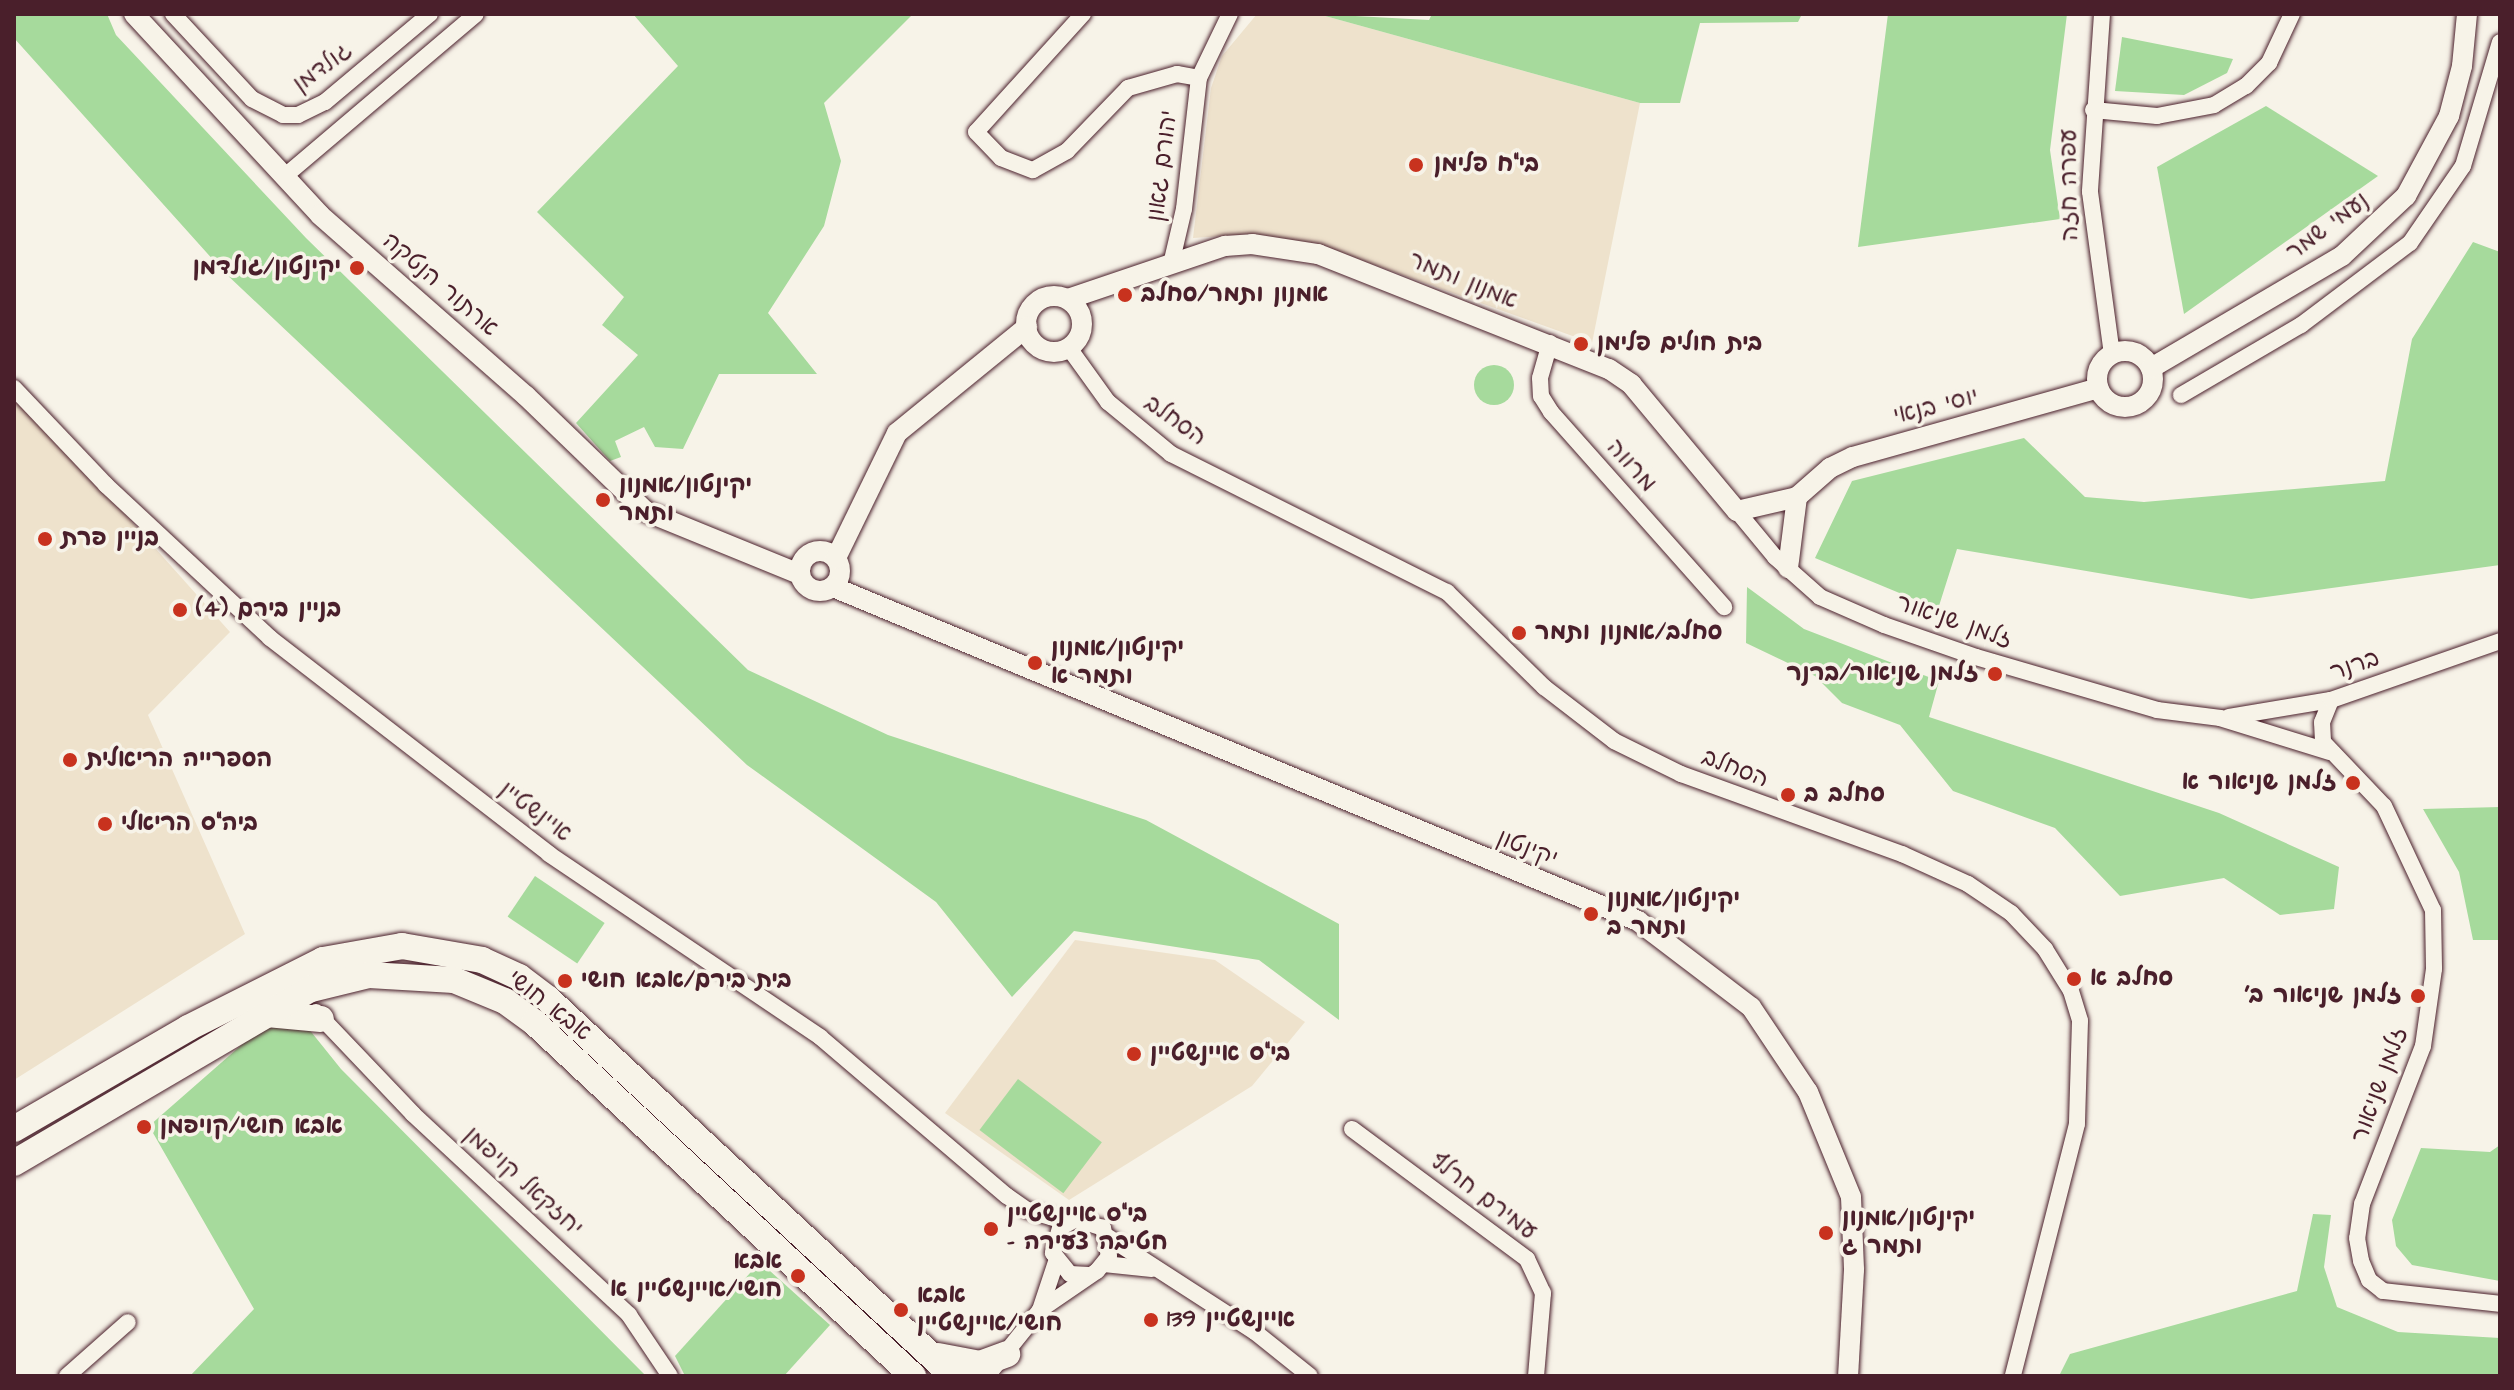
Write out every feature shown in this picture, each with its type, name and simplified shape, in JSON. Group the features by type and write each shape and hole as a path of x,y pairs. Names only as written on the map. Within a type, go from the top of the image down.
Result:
{"main road":[{"name":"אבא חושי","path":"14,1163 263,1014 311,989 337,968 379,947 426,948 482,960 519,977 945,1366"},
{"name":"אבא חושי","path":"14,1129 201,1021 295,971 337,968 428,975 478,987 505,1001 638,1115 913,1376"},
{"path":"263,1014 327,1026"},
{"path":"945,1366 980,1364 1007,1354"}],"street":[{"name":"ארתור הנטקה","path":"134,14 320,215 526,396 645,511 743,554 822,566"},
{"name":"גולדמן","path":"173,14 252,99 283,115 298,115 325,102 430,14"},
{"path":"285,176 476,14"},
{"name":"יהורם גאון","path":"1083,14 976,132 1001,158 1033,170 1067,151 1128,88 1177,74 1199,78"},
{"name":"יהורם גאון","path":"1172,260 1184,209 1199,78 1230,14"},
{"name":"עפרה חזה","path":"2102,14 2093,110 2090,192 2112,354"},
{"path":"2093,110 2157,116 2214,105 2246,86 2269,63 2292,14"},
{"name":"נעמי שמר","path":"2151,368 2342,256 2406,196 2449,116 2462,66 2467,14"},
{"path":"2181,395 2301,325 2410,243 2463,166 2500,42"},
{"name":"אמנון ותמר","path":"1075,307 1110,287 1172,260 1252,244 1318,254 1550,343 1631,384 1737,511"},
{"path":"822,566 860,506 897,433 994,358 1027,327 1030,310 1042,298 1075,307 1080,336 1069,348 1051,352 1038,348 994,358"},
{"path":"1027,327 1038,348"},
{"name":"מרווה","path":"1550,343 1540,378 1541,396 1551,412 1724,607"},
{"name":"הסחלב","path":"1069,348 1108,402 1171,454 1447,592 1544,687 1614,741 1681,774 1902,854 1968,884 2011,913 2045,949 2071,991 2080,1021 2080,1079 2067,1173 2013,1376"},
{"path":"2130,351 2151,368 2152,385 2135,404 2110,402 2099,388 2101,365 2112,354 2130,351"},
{"name":"איינשטיין","path":"14,388 106,485 270,638 549,854 820,1037 1007,1196 1027,1210 1067,1222"},
{"name":"יוסי בנאי","path":"1737,511 1797,497 1830,468 1853,457 2099,388"},
{"path":"1788,568 1797,497"},
{"name":"זלמן שניאור","path":"1737,511 1788,568 1820,597 1976,657 2157,710 2220,718 2330,752 2384,806 2433,910 2434,969 2423,1046 2362,1204 2357,1238 2361,1261 2369,1280 2383,1291 2500,1304"},
{"name":"יקינטון","path":"822,566 901,617 1042,670 1638,921 1751,1007 1808,1092 1851,1197 1854,1270 1848,1376"},
{"name":"ברנר","path":"2220,718 2331,700 2500,641"},
{"path":"2330,752 2321,732 2331,700"},
{"path":"327,1026 326,1001 337,968"},
{"name":"יחזקאל קויפמן","path":"311,989 327,1026 413,1114 629,1315 670,1376"},
{"name":"עמירם חרלף","path":"1352,1129 1527,1259 1543,1293 1536,1376"},
{"path":"1040,1310 1056,1262 1052,1244 1067,1222 1095,1222 1108,1237 1165,1273 1310,1376"},
{"path":"1104,1264 1108,1237"},
{"path":"1056,1262 1070,1274 1089,1275"},
{"path":"987,1376 1040,1310 1104,1264 1165,1273"},
{"path":"67,1376 128,1322"}],"shaded area":[{"name":"בי\"ח פלימן","path":"1257,14 1318,14 1640,103 1592,343 1333,250 1253,234 1193,238 1211,88 1222,56"},
{"name":"ביה\"ס הריאלי","path":"14,390 230,632 148,715 245,934 14,1080"},
{"name":"בי\"ס איינשטיין","path":"1075,940 1215,960 1305,1022 1252,1086 1069,1200 945,1113"}],"green space":[{"path":"14,14 107,14 116,35 306,238 748,670 888,735 1146,820 1339,924 1339,1020 1259,960 1074,931 1012,997 936,902 747,765 224,272 14,38"},
{"path":"633,14 913,14 824,103 841,161 824,226 768,313 817,374 719,374 683,449 655,447 644,427 615,441 621,457 610,461 576,423 638,355 602,325 624,297 537,212 678,66"},
{"path":"1318,14 1429,20 1432,14 1802,14 1798,22 1700,23 1680,103 1640,103"},
{"path":"1888,14 2067,14 2050,150 2060,219 1858,247"},
{"path":"2122,37 2233,59 2227,73 2184,95 2115,91"},
{"path":"2266,106 2378,176 2184,314 2157,167"},
{"path":"2473,242 2500,252 2500,565 2251,599 1957,549 1938,609 1815,558 1852,481 2024,438 2085,497 2144,502 2385,481 2412,339"},
{"path":"1494,365 1508,371 1514,385 1508,399 1494,405 1480,399 1474,385 1480,371"},
{"path":"1747,587 1804,629 1939,681 1929,717 2219,813 2339,867 2334,909 2280,915 2224,878 2120,896 2055,828 1953,791 1900,725 1842,703 1815,676 1746,643"},
{"path":"2500,807 2500,940 2473,940 2459,872 2423,809"},
{"path":"535,876 605,923 577,964 508,917"},
{"path":"300,1018 341,1069 646,1376 190,1376 254,1309 149,1126 271,1019"},
{"path":"1018,1079 1102,1142 1063,1193 979,1130"},
{"path":"2500,1145 2500,1281 2412,1265 2396,1246 2392,1220 2421,1148 2490,1152"},
{"path":"2313,1214 2331,1215 2324,1267 2337,1307 2398,1332 2500,1338 2500,1376 2059,1376 2070,1354 2297,1291"},
{"path":"760,1262 830,1325 784,1376 685,1376 675,1356"}],"place":[{"name":"בי\"ח פלימן","path":"1416,165"},
{"name":"יקינטון/גולדמן","path":"357,268"},
{"name":"אמנון ותמר/סחלב","path":"1125,295"},
{"name":"בית חולים פלימן","path":"1581,344"},
{"name":"יקינטון/אמנון ותמר","path":"603,500"},
{"name":"בניין פרת","path":"45,539"},
{"name":"בניין בירם (4)","path":"180,610"},
{"name":"סחלב/אמנון ותמר","path":"1519,633"},
{"name":"יקינטון/אמנון ותמר א","path":"1035,663"},
{"name":"זלמן שניאור/ברנר","path":"1995,674"},
{"name":"הספרייה הריאלית","path":"70,760"},
{"name":"זלמן שניאור א","path":"2353,783"},
{"name":"סחלב ב","path":"1788,795"},
{"name":"ביה\"ס הריאלי","path":"105,824"},
{"name":"יקינטון/אמנון ותמר ב","path":"1591,914"},
{"name":"סחלב א","path":"2074,979"},
{"name":"בית בירם/אבא חושי","path":"565,981"},
{"name":"זלמן שניאור ב׳","path":"2418,996"},
{"name":"בי\"ס איינשטיין","path":"1134,1054"},
{"name":"אבא חושי/קויפמן","path":"144,1127"},
{"name":"בי\"ס איינשטיין - חטיבה צעירה","path":"991,1229"},
{"name":"יקינטון/אמנון ותמר ג","path":"1826,1233"},
{"name":"אבא חושי/איינשטיין א","path":"798,1276"},
{"name":"אבא חושי/איינשטיין","path":"901,1310"},
{"name":"איינשטיין 139","path":"1151,1320"}]}
